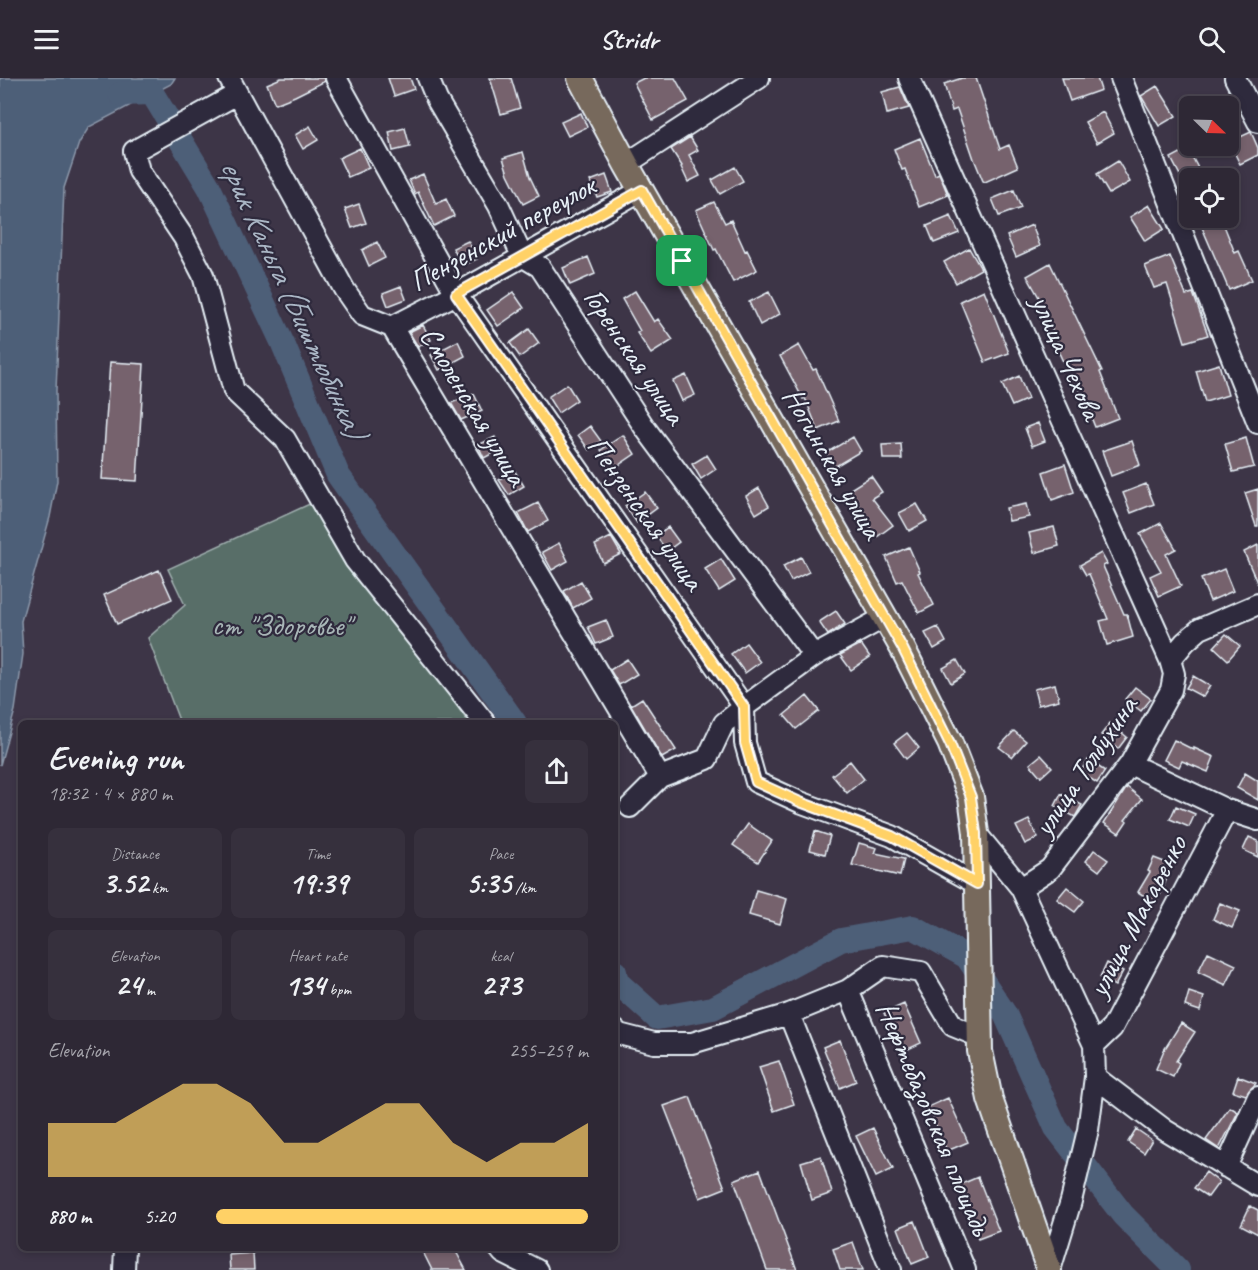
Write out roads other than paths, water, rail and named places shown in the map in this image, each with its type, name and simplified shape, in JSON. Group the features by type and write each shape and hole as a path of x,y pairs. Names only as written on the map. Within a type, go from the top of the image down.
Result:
{"main road":[{"name":"Ногинская улица","path":"580,78 626,164 885,617 950,744 971,797 976,833 980,1044 990,1099 1050,1270"}],"street":[{"name":"Пензенская улица","path":"336,78 456,294 744,707"},
{"name":"Горенская улица","path":"428,78 437,100 499,206 522,256 540,267 645,428 814,656"},
{"path":"626,164 759,78"},
{"name":"улица Чехова","path":"909,78 1170,660"},
{"path":"1121,78 1258,423"},
{"path":"1235,78 1258,122"},
{"path":"233,86 207,110 134,151 139,171 184,238 203,275 234,391 285,439 355,561 483,720"},
{"name":"Смоленская улица","path":"233,86 344,289 362,315 392,327 660,777"},
{"name":"Пензенский переулок","path":"392,327 456,294 642,190"},
{"path":"1170,660 1200,629 1258,604"},
{"path":"630,807 660,777 707,759 724,723 744,707 814,656 885,617"},
{"name":"улица Толбухина","path":"1021,888 1050,870 1130,764 1172,690 1174,674 1170,660"},
{"path":"744,707 745,743 756,782 800,802 892,836 977,890"},
{"path":"1130,764 1227,810 1258,820"},
{"name":"улица Макаренко","path":"1094,1045 1112,1028 1227,810"},
{"path":"976,833 1021,888 1094,1045 1095,1077 1088,1130 1071,1201 1050,1270"},
{"path":"618,1033 654,1043 692,1043 789,1014 848,990 883,966 921,972 953,1026 980,1044"},
{"name":"Нефтебазовская площадь","path":"848,990 965,1270"},
{"path":"789,1014 891,1270"},
{"path":"1095,1077 1165,1130 1258,1186"},
{"path":"1226,1167 1258,1097"},
{"path":"124,1270 125,1251"},
{"path":"502,1251 530,1269"}],"water":[{"path":"0,78 175,78 171,84 89,127 79,143 64,188 56,391 57,481 50,517 21,621 23,654 15,710 0,765"}],"waterway":[{"name":"ерик Каньга (Биштюбинка)","path":"120,94 152,93 209,187 283,344 338,475 513,720"},
{"name":"ерик Каньга (Биштюбинка)","path":"618,983 657,1018 713,1008 841,940 913,927 967,957 1005,1014 1056,1128 1123,1215 1178,1270"}],"park label":[{"name":"ст \"Здоровье\"","path":"281,625"}]}
